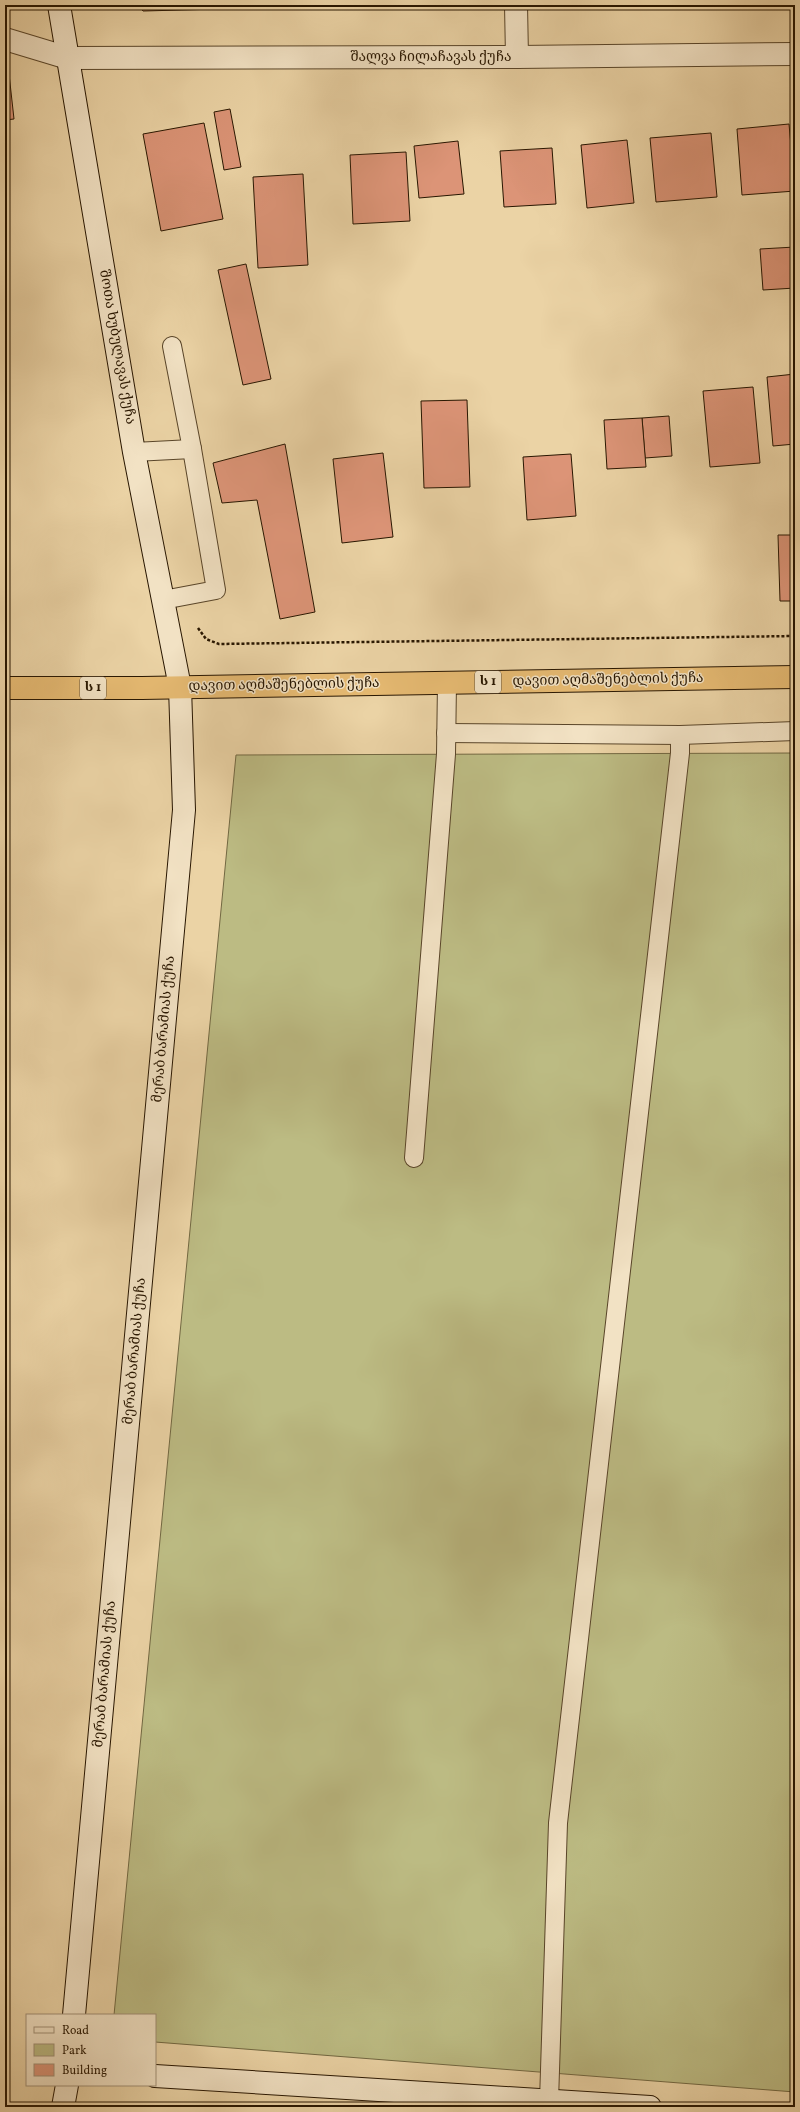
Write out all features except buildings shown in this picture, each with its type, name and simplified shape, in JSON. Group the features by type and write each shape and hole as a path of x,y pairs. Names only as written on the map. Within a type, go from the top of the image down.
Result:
{"highway":[{"name":"დავით აღმაშენებლის ქუჩა","path":"180,687 795,677"},
{"name":"ს 1","path":"5,688 180,687"}],"main road":[{"name":"შოთა ხუბულავას ქუჩა","path":"59,5 134,452 180,687"},
{"path":"516,5 517,57"},
{"name":"შალვა ჩილაჩავას ქუჩა","path":"5,39 68,58 517,57 795,54"},
{"name":"მერაბ ბარამიას ქუჩა","path":"74,2014 184,810 180,687"},
{"path":"156,2076 549,2101 582,2105 650,2107"},
{"path":"64,2107 67,2086"}],"lane":[{"path":"163,600 216,590 192,448 172,346"},
{"path":"134,452 192,448"},
{"path":"414,1158 446,733 447,683"},
{"path":"446,733 680,735 795,731"},
{"path":"549,2101 558,1823 680,753 680,735"}],"path":[{"path":"192,594 196,624 206,639 219,644 795,636"}],"green space":[{"path":"795,753 795,2092 156,2042 156,2014 114,2014 236,755"}]}
